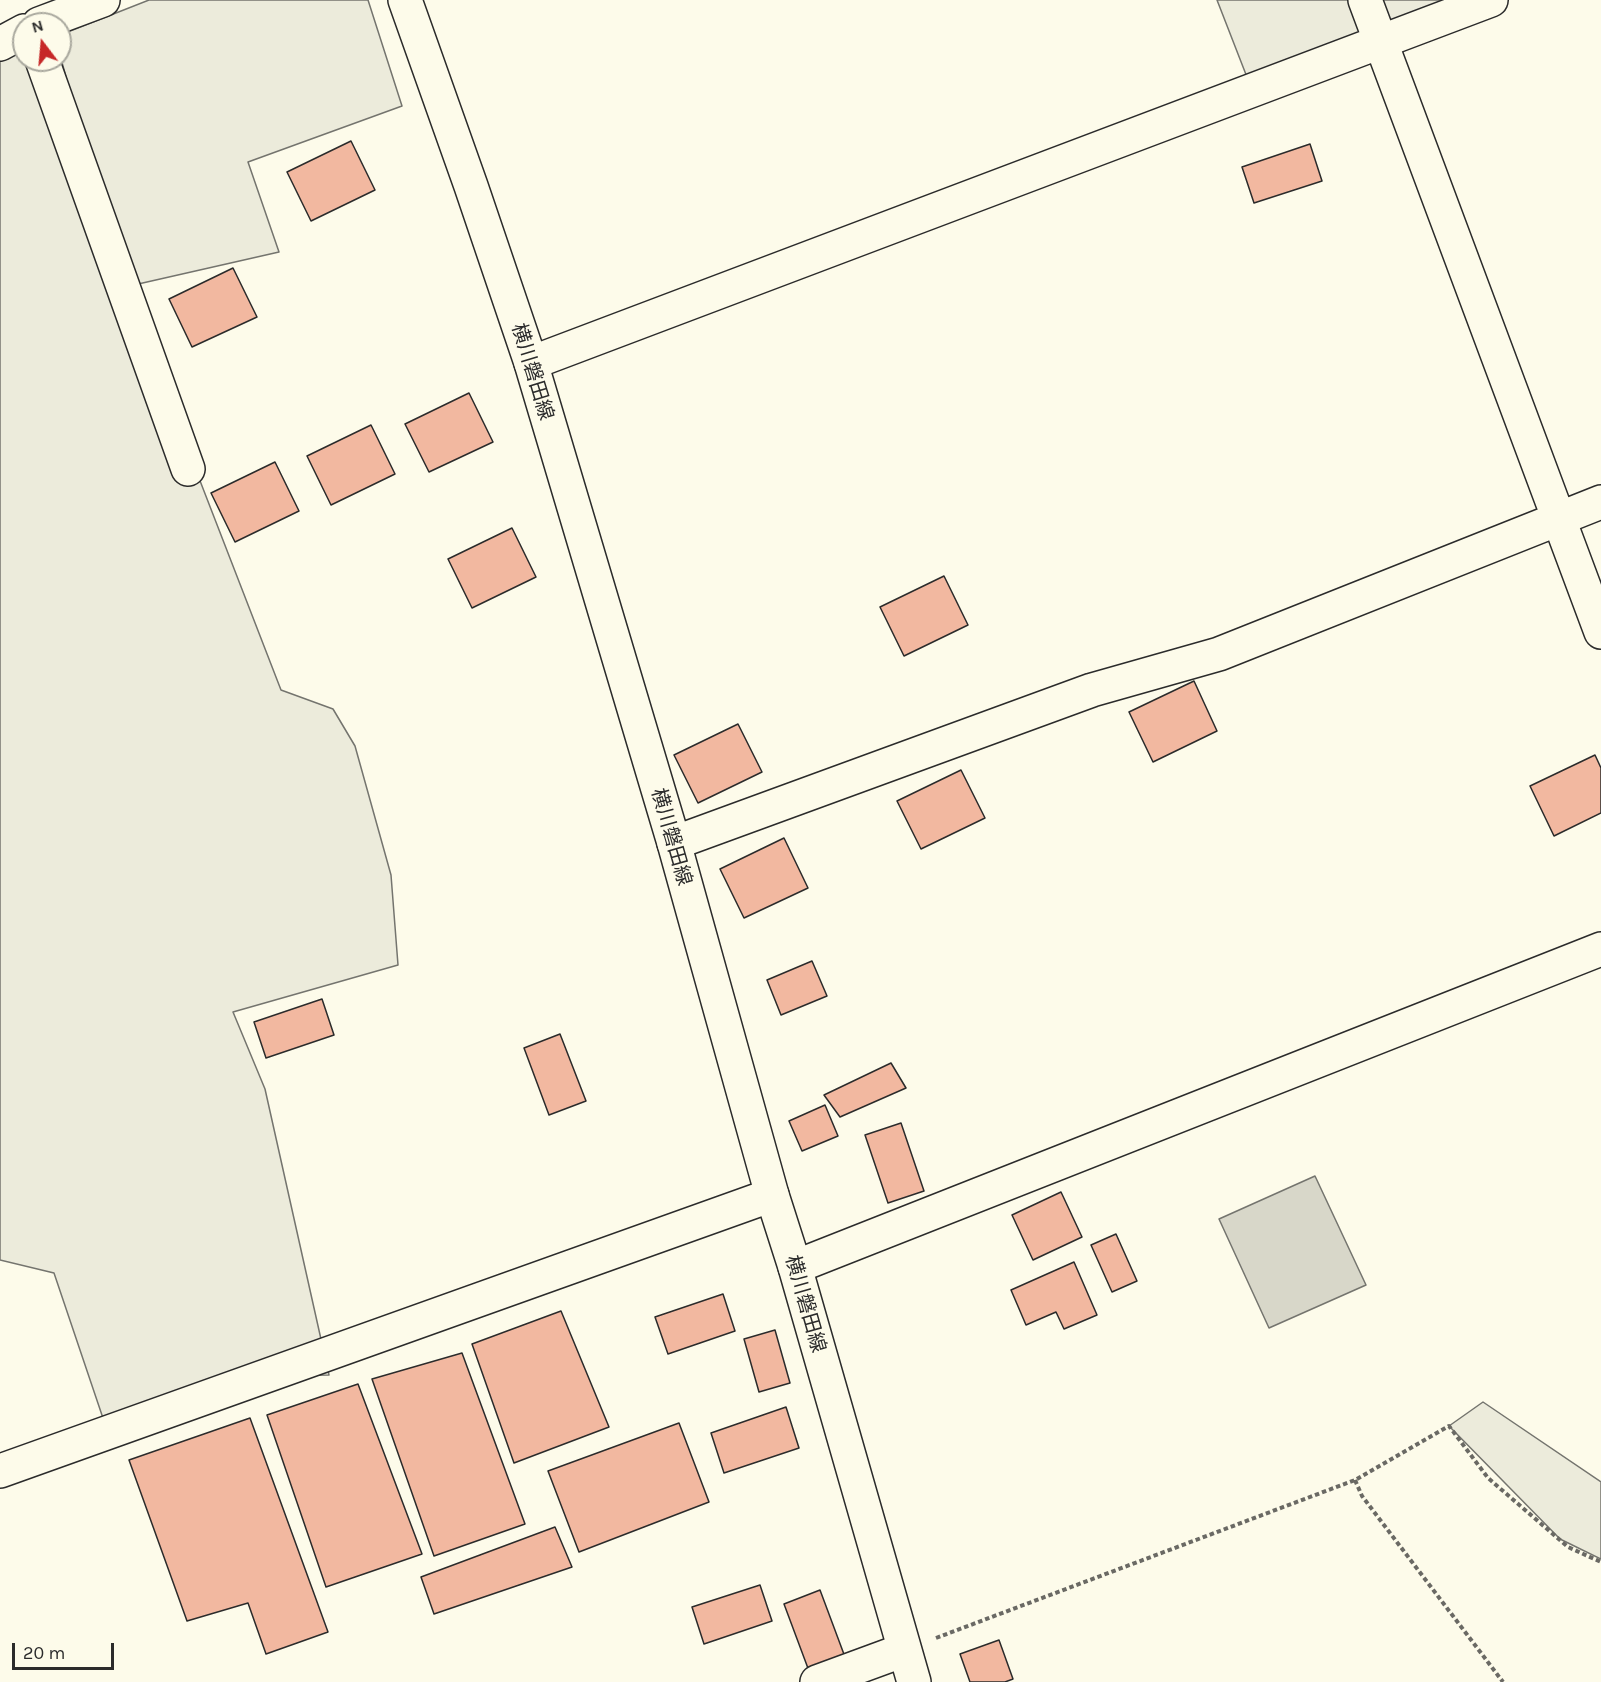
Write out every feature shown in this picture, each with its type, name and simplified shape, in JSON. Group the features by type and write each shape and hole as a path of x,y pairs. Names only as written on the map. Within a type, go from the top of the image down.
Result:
{"street":[{"path":"71,12 103,0"},
{"name":"横川磐田線","path":"405,0 531,363 674,843 772,1195 795,1267 914,1682"},
{"path":"1365,0 1601,632"},
{"path":"531,363 1491,0"},
{"path":"46,72 188,469"},
{"path":"674,843 1092,690 1219,654 1601,502"},
{"path":"795,1267 1601,949"},
{"path":"0,1472 772,1195"},
{"path":"817,1682 904,1650"}],"path":[{"path":"904,1650 1355,1480 1449,1426 1488,1478 1568,1546 1601,1562"},
{"path":"1355,1480 1362,1496 1503,1682"}],"shaded area":[{"path":"149,0 368,0 402,106 248,162 279,252 125,287 281,690 333,709 355,746 391,875 398,965 233,1012 265,1089 329,1375 266,1376 108,1433 54,1273 0,1260 0,47 12,39 12,72 46,72 117,265 65,72 72,72 72,30"},
{"path":"1217,0 1491,0 1252,90"},
{"path":"1315,1176 1366,1285 1269,1328 1219,1219"},
{"path":"1483,1402 1601,1482 1601,1559 1560,1539 1449,1426"}],"building":[{"path":"351,141 375,190 311,221 287,172"},
{"path":"1310,144 1322,181 1254,203 1242,167"},
{"path":"233,268 257,317 192,347 169,299"},
{"path":"469,393 493,442 429,472 405,424"},
{"path":"371,425 395,474 331,505 307,456"},
{"path":"275,462 299,511 235,542 211,493"},
{"path":"512,528 536,577 472,608 448,559"},
{"path":"944,576 968,625 904,656 880,607"},
{"path":"1194,681 1217,731 1153,762 1129,712"},
{"path":"738,724 762,772 698,803 674,755"},
{"path":"1595,755 1601,768 1601,813 1554,836 1530,786"},
{"path":"961,770 985,818 921,849 897,801"},
{"path":"784,838 808,888 744,918 720,869"},
{"path":"812,961 827,996 781,1015 767,980"},
{"path":"322,999 334,1035 266,1058 254,1022"},
{"path":"560,1034 586,1101 549,1115 524,1048"},
{"path":"891,1063 906,1088 840,1117 824,1095"},
{"path":"825,1105 838,1136 802,1151 789,1121"},
{"path":"901,1123 924,1191 888,1203 865,1135"},
{"path":"1061,1192 1082,1237 1033,1260 1012,1215"},
{"path":"1116,1234 1137,1281 1112,1292 1091,1245"},
{"path":"1074,1262 1097,1315 1064,1329 1056,1312 1026,1325 1011,1290"},
{"path":"723,1294 735,1331 668,1354 655,1317"},
{"path":"561,1311 609,1427 514,1463 472,1344"},
{"path":"775,1330 790,1383 759,1392 744,1339"},
{"path":"462,1353 525,1524 434,1556 372,1379"},
{"path":"358,1384 422,1554 326,1587 267,1415"},
{"path":"786,1407 799,1448 724,1473 711,1433"},
{"path":"250,1418 328,1632 266,1654 248,1603 187,1621 129,1460"},
{"path":"679,1423 709,1502 579,1552 548,1471"},
{"path":"555,1527 572,1567 434,1614 421,1577"},
{"path":"760,1585 772,1621 704,1644 692,1607"},
{"path":"820,1590 845,1657 809,1671 784,1604"},
{"path":"999,1640 1013,1679 1005,1682 970,1682 960,1654"}]}
